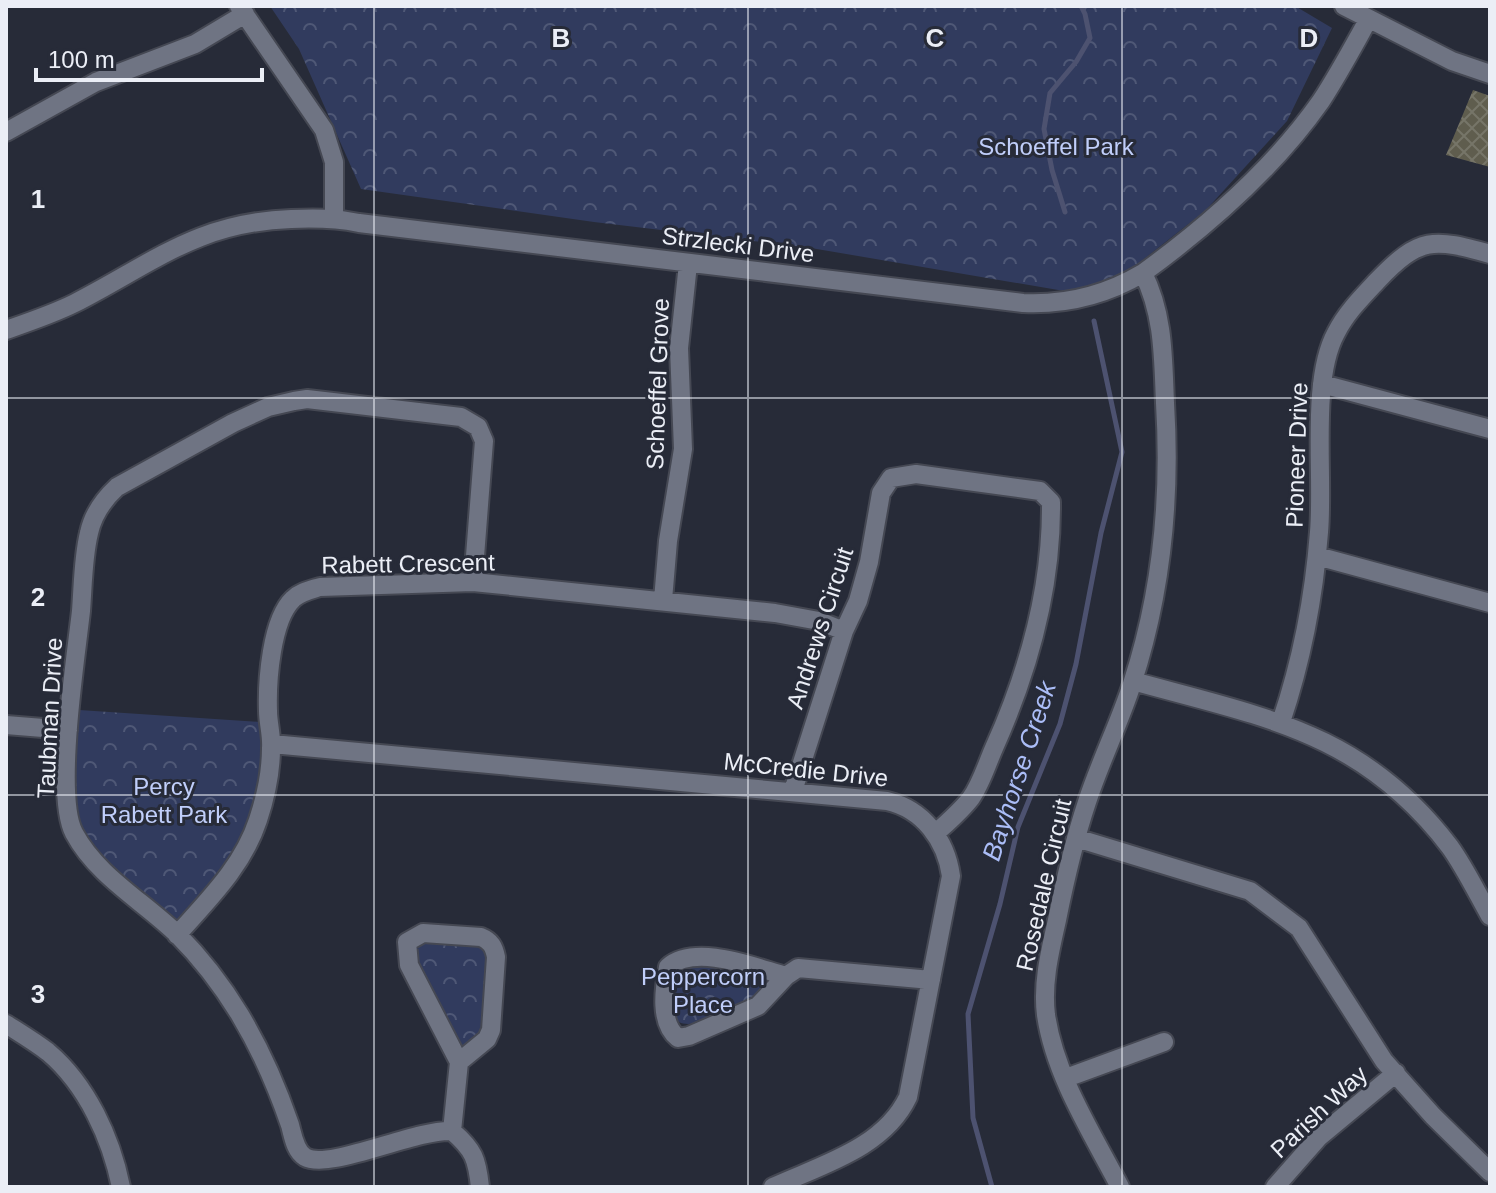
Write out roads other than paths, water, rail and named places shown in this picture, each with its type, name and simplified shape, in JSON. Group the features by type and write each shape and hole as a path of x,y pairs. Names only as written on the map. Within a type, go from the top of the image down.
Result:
{"street":[{"path":"1344,6 1462,66 1490,74"},
{"path":"6,132 96,82 195,44 242,10 324,130 334,162 334,218"},
{"name":"Strzlecki Drive","path":"6,332 74,304 168,250 212,231 253,221 334,218 688,264 1042,304 1083,298 1125,284 1143,273 1228,203 1291,140 1321,100 1368,20"},
{"name":"Pioneer Drive","path":"1281,722 1295,683 1317,556 1322,500 1322,384 1324,363 1336,333 1354,306 1398,259 1410,251 1437,242 1490,254"},
{"name":"Schoeffel Grove","path":"663,600 668,541 683,449 679,348 688,264"},
{"name":"Rosedale Circuit","path":"1120,1187 1053,1046 1046,1014 1045,984 1076,838 1133,681 1155,593 1168,489 1162,333 1159,311 1143,273"},
{"path":"6,332 6,345"},
{"path":"1322,384 1490,429"},
{"name":"Taubman Drive","path":"452,1131 423,1133 333,1159 307,1158 298,1151 279,1093 238,1011 205,966 177,935 104,872 72,830 67,804 68,730 89,533 103,500 117,487 268,407 307,399 461,417 478,427 484,441 473,582"},
{"name":"Andrews Circuit","path":"793,791 844,631 858,601 869,562 881,493 891,478 916,474 1040,491 1051,502 1052,538 1045,589 1031,650 973,796 936,833"},
{"path":"1317,556 1490,603"},
{"name":"Rabett Crescent","path":"177,935 234,871 257,825 269,785 272,744 268,710 272,653 279,621 290,601 302,592 320,587 473,582 663,600 805,618 844,631"},
{"path":"1133,681 1281,722 1348,753 1394,787 1423,816 1451,849 1490,916"},
{"path":"6,725 68,730"},
{"name":"McCredie Drive","path":"272,744 793,791 899,804 913,812 936,833 948,859 951,876 912,1077 900,1113 870,1141 773,1187"},
{"path":"1076,838 1250,891 1299,928 1384,1061 1433,1116 1490,1172"},
{"path":"459,1062 487,1039 491,1030 494,949 489,940 481,937 423,933 407,942 409,965 459,1062 452,1131 472,1150 478,1166 480,1187"},
{"path":"786,976 739,962 682,958 668,967 665,1020 670,1032 678,1038 689,1036 758,1006 786,976 798,968 931,980"},
{"path":"6,1024 46,1051 76,1084 109,1144 121,1187"},
{"path":"1066,1078 1164,1042"},
{"name":"Parish Way","path":"1275,1187 1319,1137 1396,1073"}],"waterway":[{"name":"Bayhorse Creek","path":"1065,212 1044,129 1050,93 1076,62 1090,38 1081,6"},
{"name":"Bayhorse Creek","path":"992,1187 973,1118 968,1014 1000,904 1018,827 1060,724 1076,664 1101,533 1122,452 1094,321"}],"park label":[{"name":"Schoeffel Park","path":"1056,147"},
{"name":"Percy Rabett Park","path":"164,801"},
{"name":"Peppercorn Place","path":"703,991"}]}
